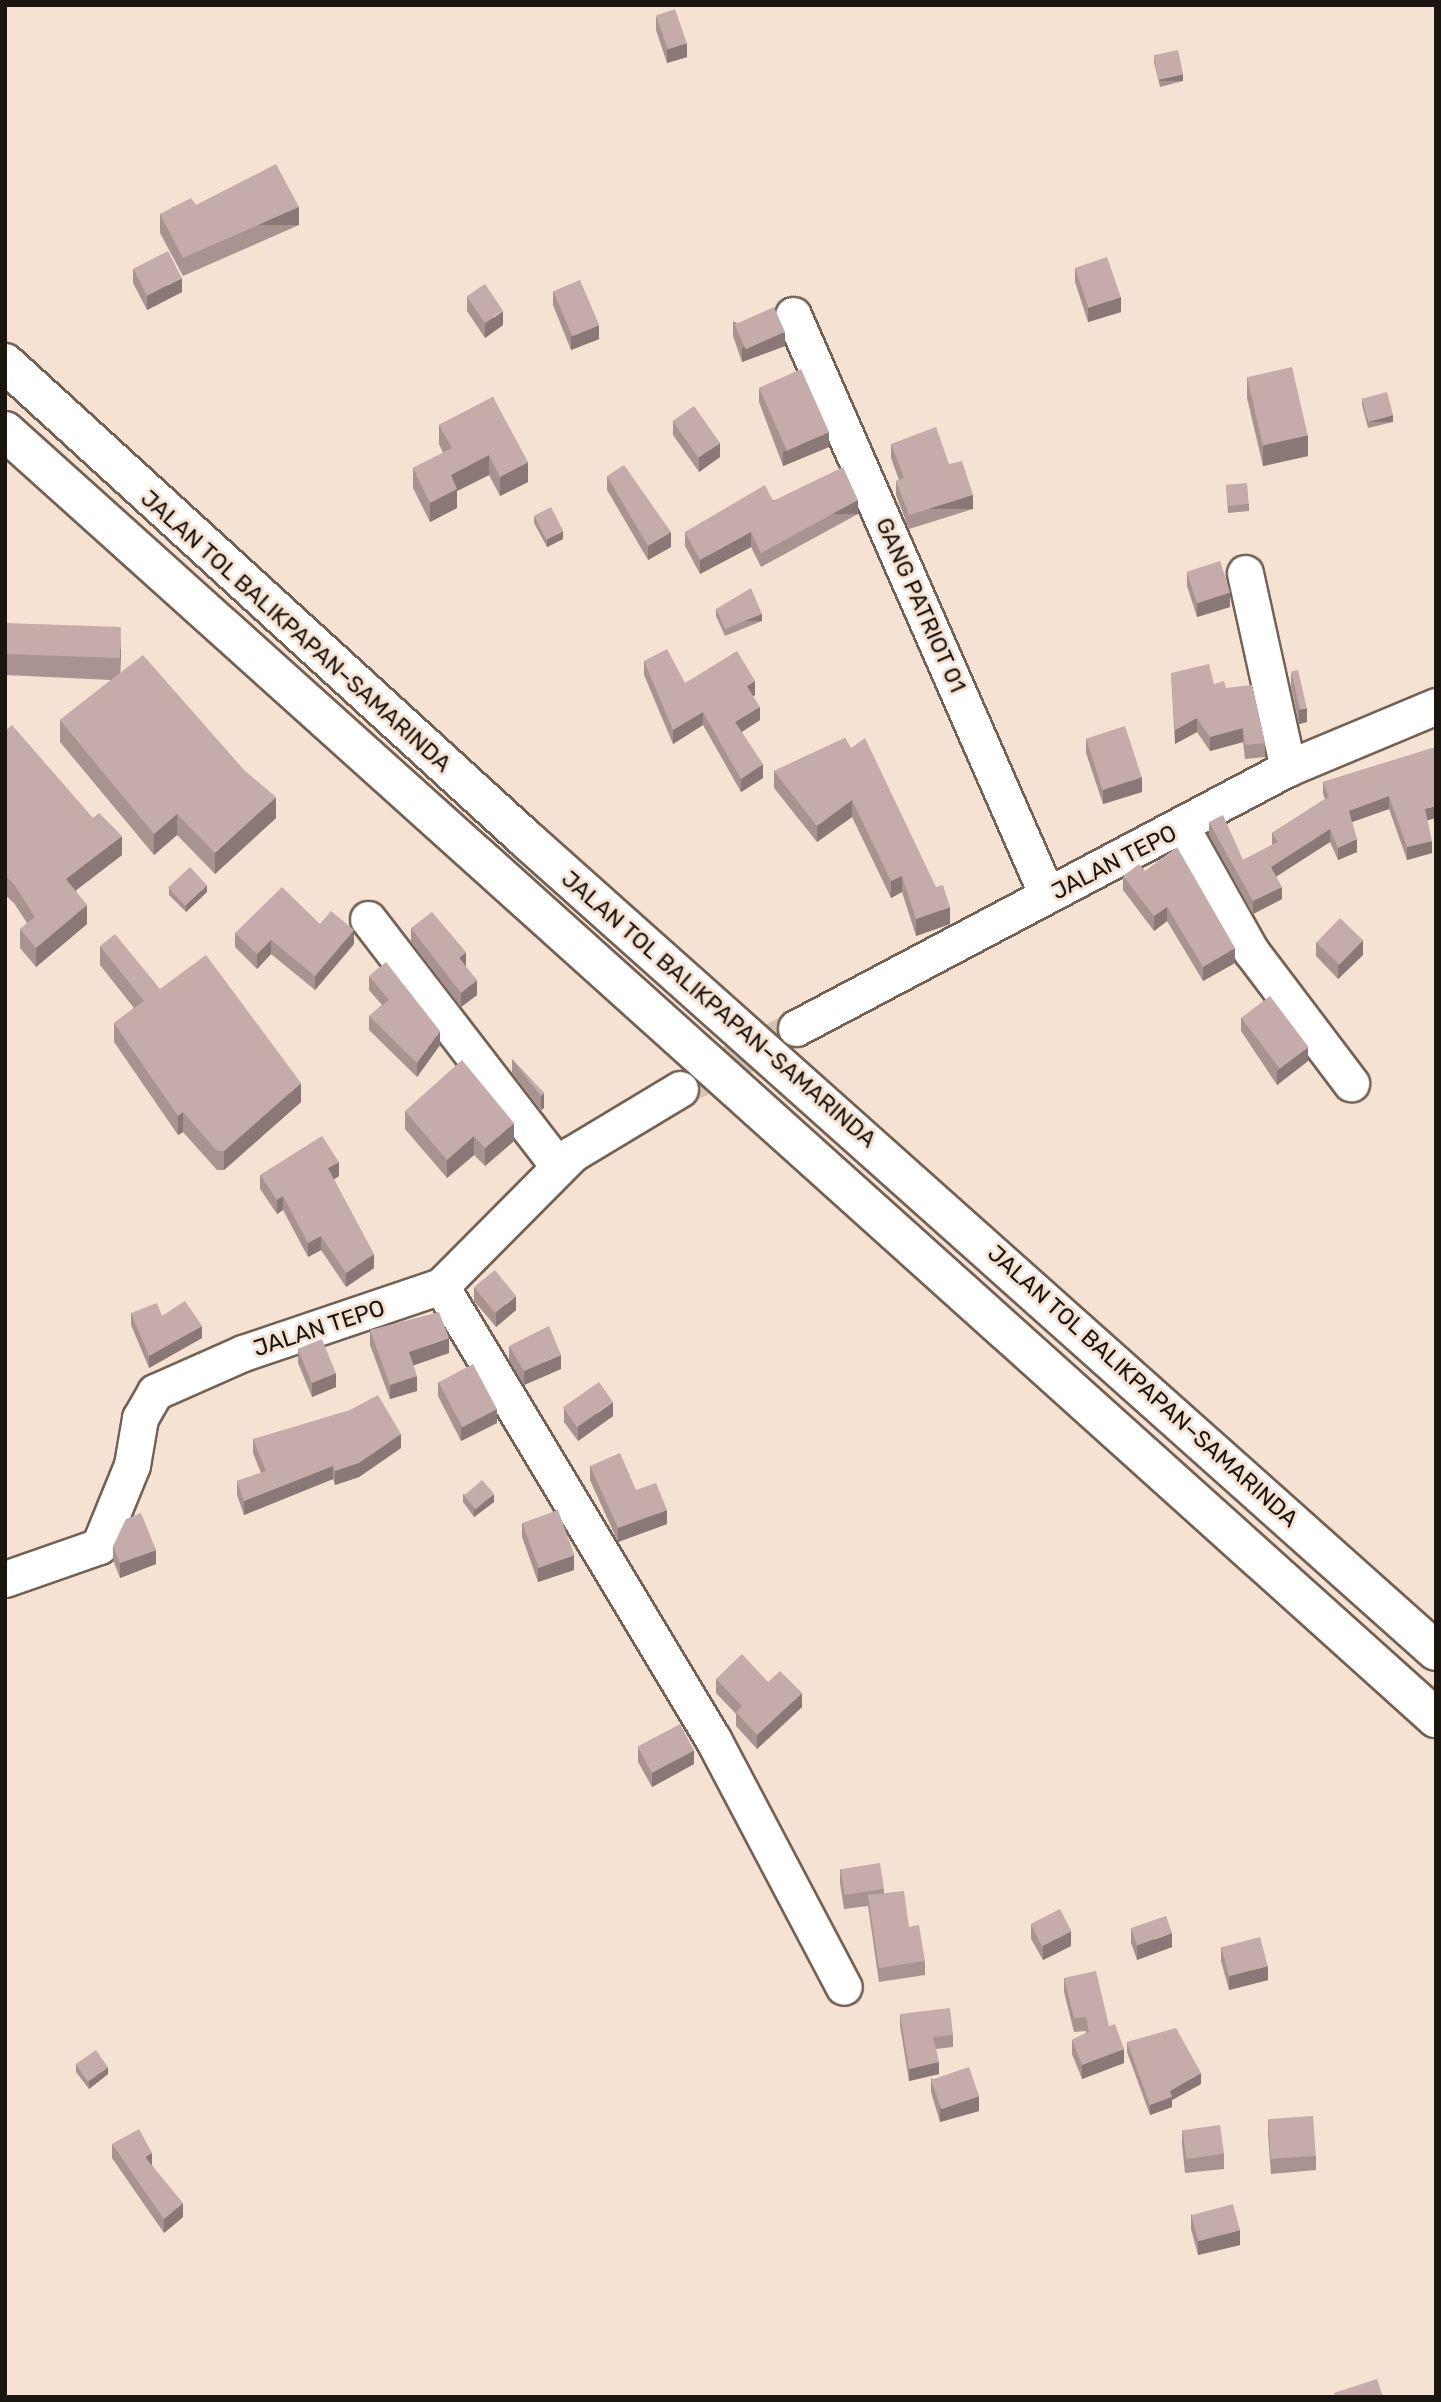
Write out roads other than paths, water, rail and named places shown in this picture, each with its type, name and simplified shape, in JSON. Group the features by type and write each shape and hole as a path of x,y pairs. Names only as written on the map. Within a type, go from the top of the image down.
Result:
{"highway":[{"name":"JALAN TOL BALIKPAPAN–SAMARINDA","path":"5,363 527,840 1436,1651"},
{"path":"5,431 1436,1718"}],"street":[{"name":"GANG PATRIOT 01","path":"793,315 1048,895"},
{"path":"1245,573 1289,768"},
{"name":"JALAN TEPO","path":"796,1028 1048,895 1182,828 1289,768 1436,706"},
{"path":"1182,828 1251,951 1351,1083"},
{"path":"368,919 558,1166"},
{"name":"JALAN TEPO","path":"5,1580 99,1546 132,1465 140,1418 155,1392 243,1353 441,1286 558,1166 680,1090"},
{"path":"441,1286 643,1624 844,1987"}],"tunnel":[{"path":"680,1089 796,1028"}]}
